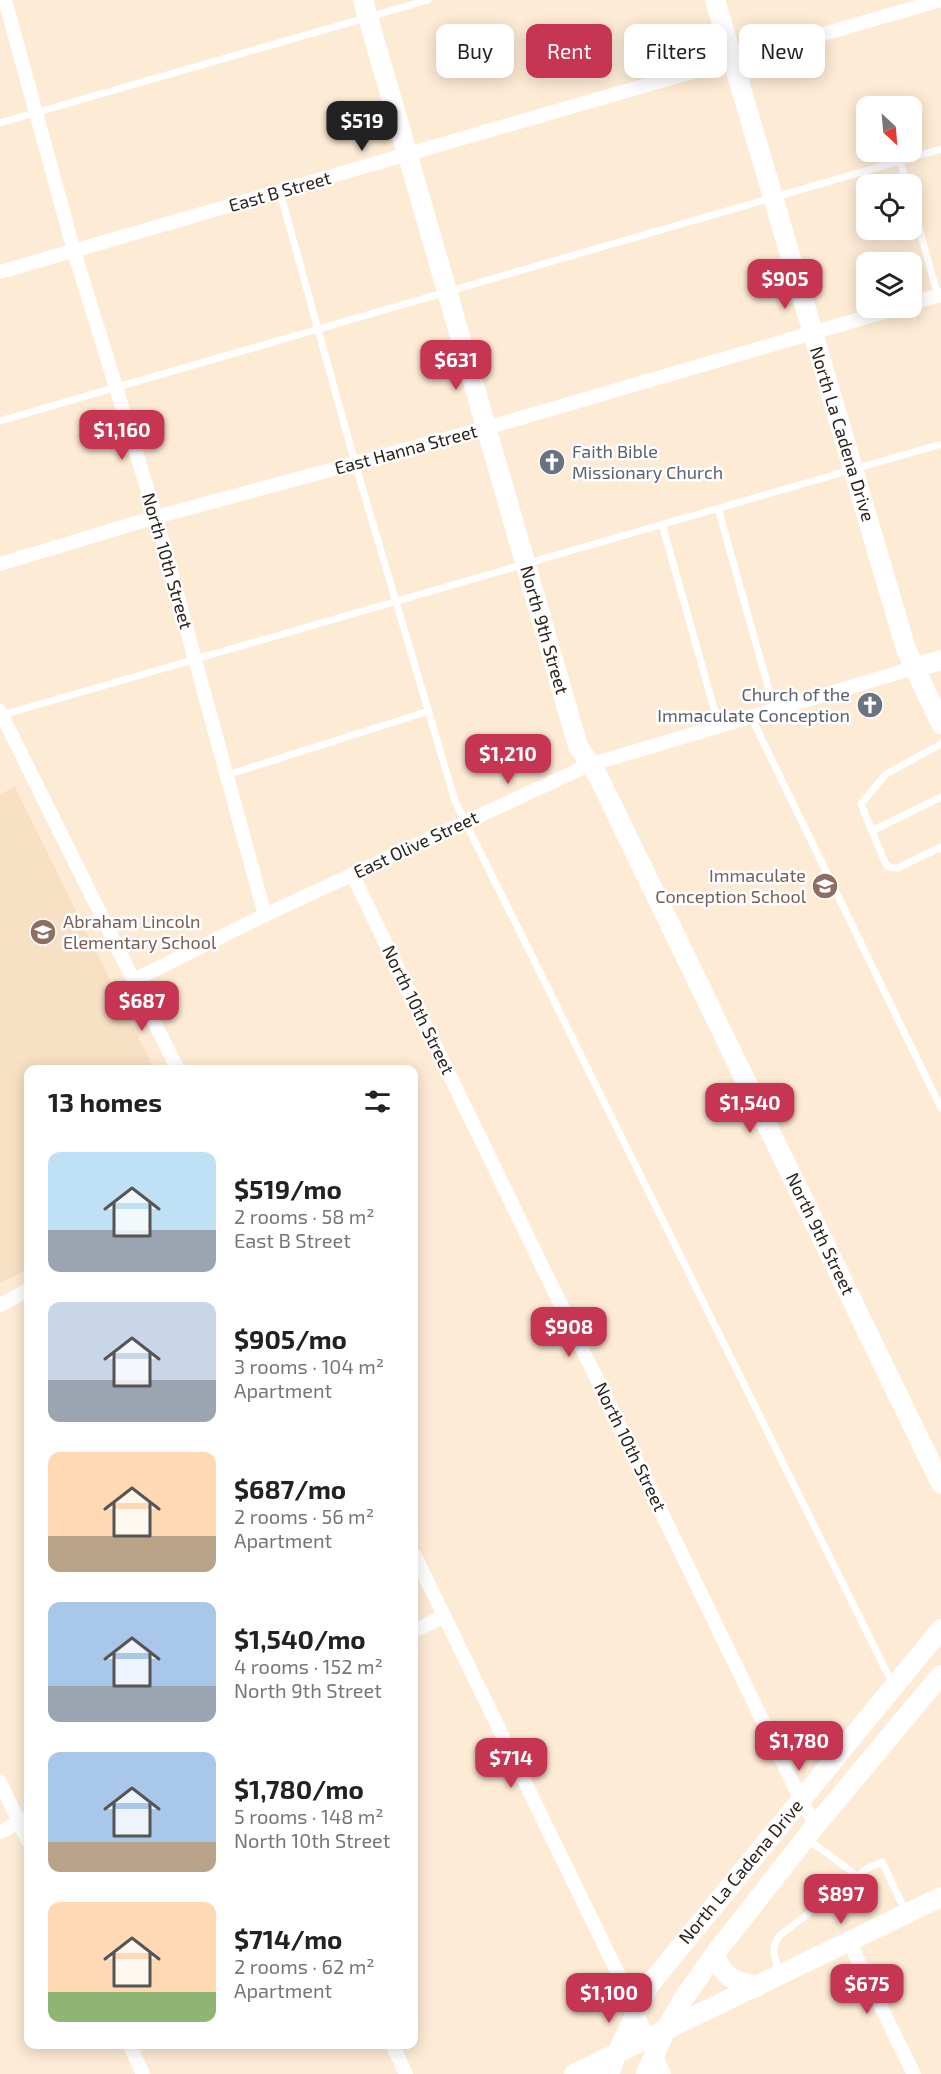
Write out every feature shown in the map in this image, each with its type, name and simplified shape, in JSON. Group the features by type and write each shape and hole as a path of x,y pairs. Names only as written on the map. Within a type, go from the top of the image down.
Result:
{"street":[{"name":"North 10th Street","path":"5,0 74,251 156,517 265,915"},
{"name":"North La Cadena Drive","path":"715,0 906,649 941,724"},
{"name":"East B Street","path":"0,272 941,0"},
{"name":"North 9th Street","path":"365,9 578,746 598,776 941,1484"},
{"path":"922,300 940,296"},
{"name":"East Hanna Street","path":"0,564 156,517 486,428 862,318"},
{"path":"914,668 941,660"},
{"name":"East Olive Street","path":"134,980 265,915 589,765 914,668"},
{"path":"1,713 176,1065"},
{"name":"North 10th Street","path":"352,874 801,1800 811,1832"},
{"path":"0,1305 24,1297"},
{"path":"418,1562 664,2074"},
{"path":"418,1629 444,1616"},
{"name":"North La Cadena Drive","path":"609,2074 636,2012 657,1974 941,1629"},
{"name":"North La Cadena Drive","path":"646,2074 652,2047 666,2030 684,1998 714,1955 811,1832 941,1676"},
{"path":"0,1782 24,1820 0,1832"},
{"path":"666,2030 941,1897"},
{"path":"849,1942 914,2074"},
{"path":"714,1955 731,1979 757,1987"},
{"path":"574,2074 617,2053 652,2047"},
{"path":"131,2049 143,2074"},
{"path":"394,2049 406,2074"}],"lane":[{"path":"0,123 365,9 428,0"},
{"path":"922,155 941,149"},
{"path":"0,421 897,162"},
{"path":"280,192 355,464 455,801 467,821 894,1686"},
{"path":"922,236 940,296"},
{"path":"1,713 941,444"},
{"path":"718,508 774,708"},
{"path":"662,524 719,726"},
{"path":"227,775 429,711"},
{"path":"751,717 941,1108"},
{"path":"941,744 886,774 862,801 861,808 886,865 891,868 898,868 941,847"},
{"path":"872,831 941,797"},
{"path":"811,1832 828,1853 857,1876"},
{"path":"781,1975 773,1956 774,1943 779,1936 868,1868 882,1862 907,1914"}],"shaded area":[{"name":"Abraham Lincoln Elementary School","path":"15,787 152,1065 24,1065 24,1271 0,1283 0,794"}],"place":[{"name":"Faith Bible Missionary Church","path":"552,462"},
{"name":"Church of the Immaculate Conception","path":"870,705"},
{"name":"Immaculate Conception School","path":"825,886"},
{"name":"Abraham Lincoln Elementary School","path":"43,932"}]}
